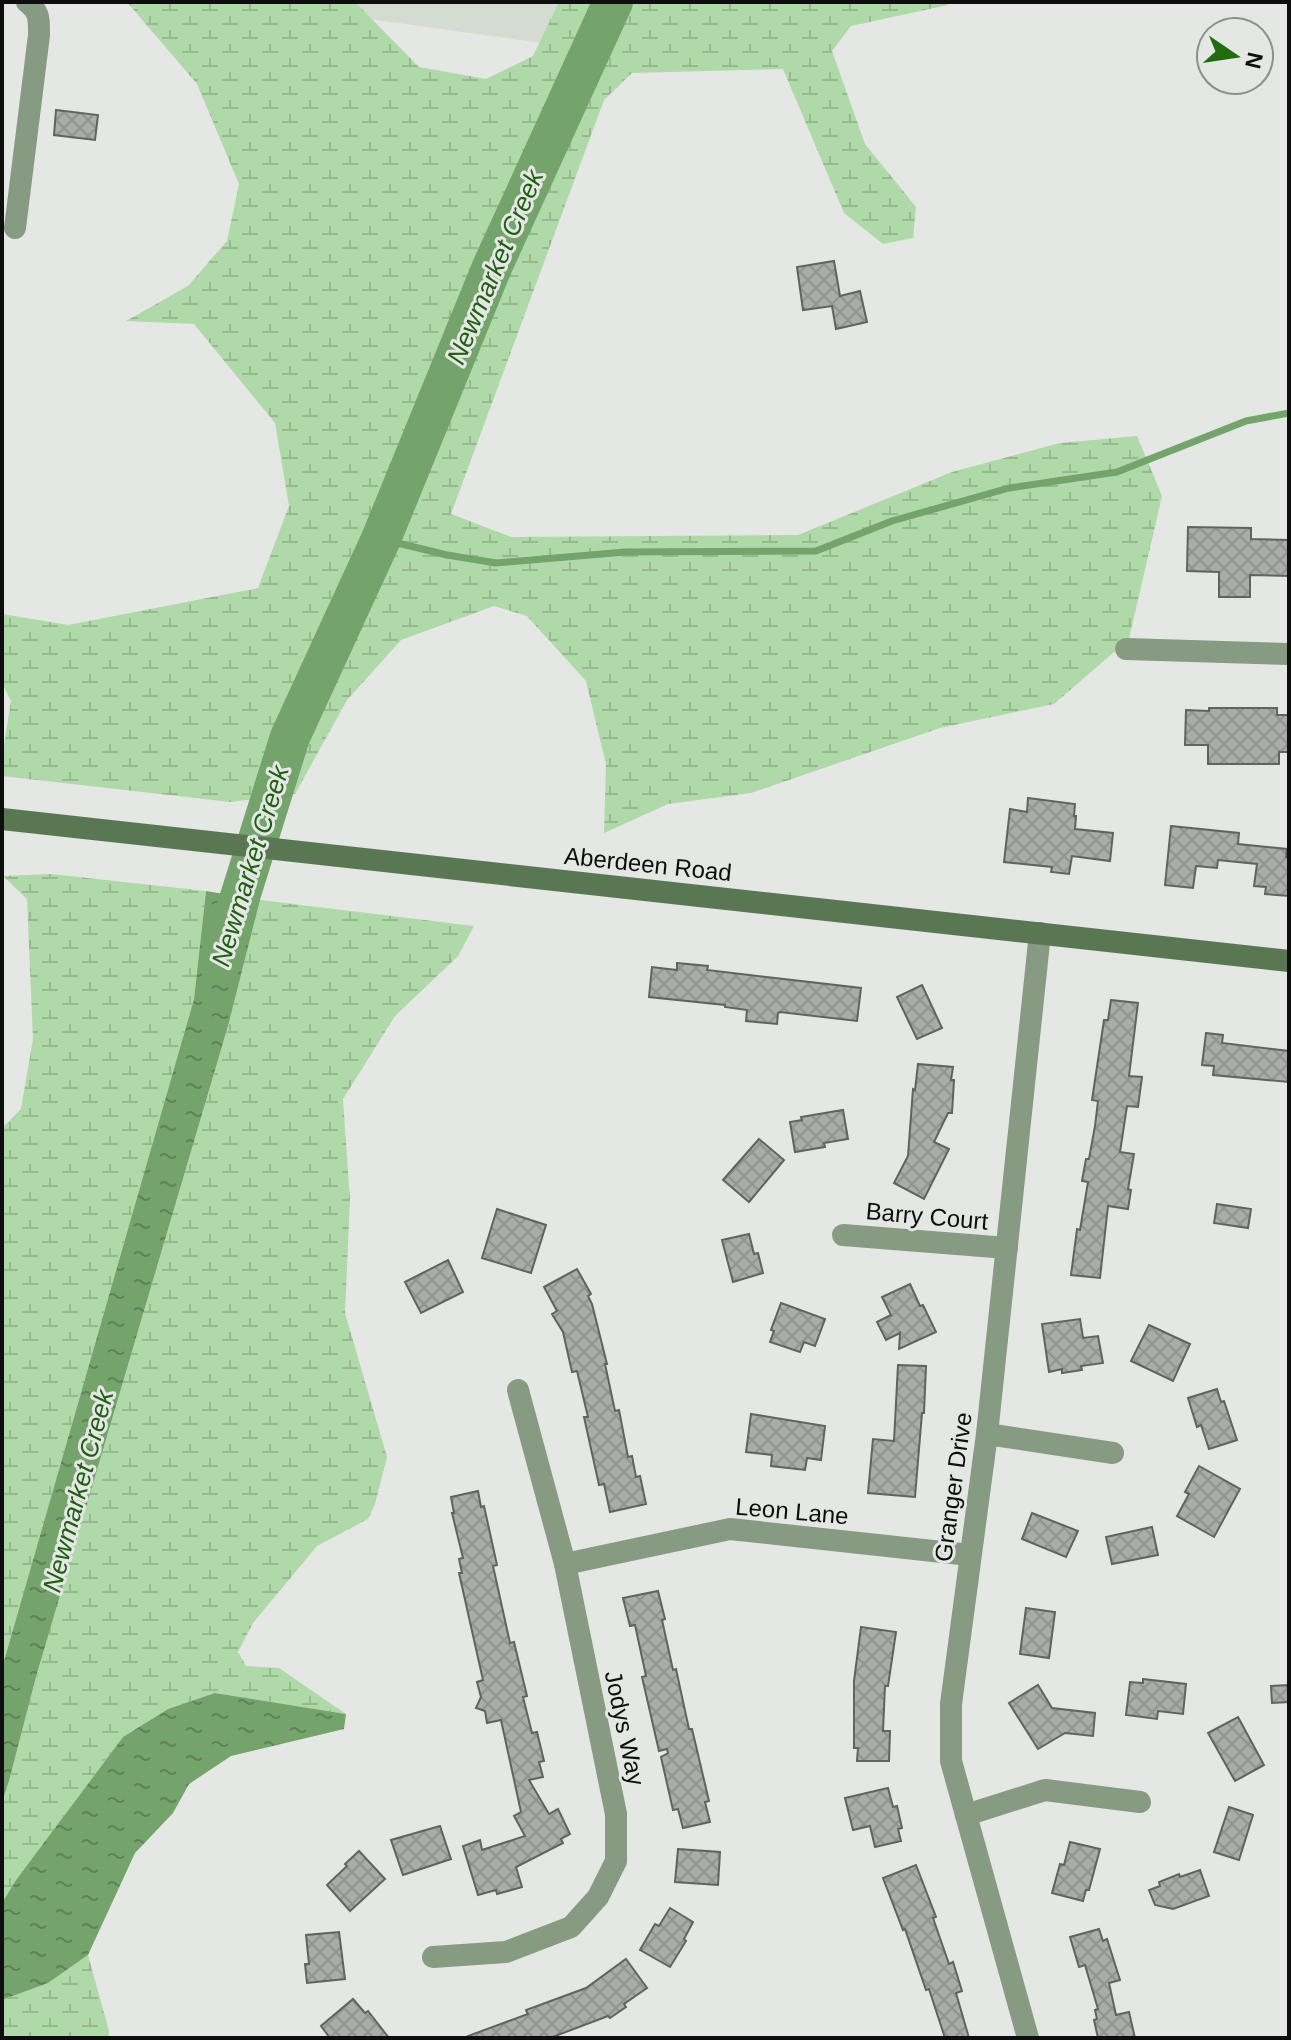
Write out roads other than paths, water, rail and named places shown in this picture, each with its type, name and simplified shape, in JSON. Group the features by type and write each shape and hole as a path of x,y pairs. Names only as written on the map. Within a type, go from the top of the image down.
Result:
{"main road":[{"name":"Aberdeen Road","path":"2,819 1289,961"}],"street":[{"path":"15,228 39,35 36,9 27,2"},
{"path":"1126,649 1289,654"},
{"name":"Granger Drive","path":"1028,2038 951,1761 951,1704 987,1434 1040,933"},
{"name":"Barry Court","path":"843,1235 1007,1248"},
{"name":"Jodys Way","path":"433,1957 506,1952 571,1927 598,1897 616,1861 616,1814 565,1564 518,1390"},
{"path":"987,1434 1113,1453"},
{"name":"Leon Lane","path":"565,1564 730,1529 970,1555"},
{"path":"966,1815 1045,1790 1140,1802"}],"water":[{"name":"Newmarket Creek","path":"206,891 260,900 228,1026 2,1802 2,1668 194,999"},
{"path":"215,1693 346,1714 344,1729 231,1756 189,1784 173,1813 135,1853 88,1955 48,1983 2,2000 2,1903 16,1880 123,1737 168,1709"}],"waterway":[{"name":"Newmarket Creek","path":"224,948 290,737 381,539 492,267 613,2"},
{"path":"381,539 496,563 625,552 816,551 892,521 1009,488 1117,472 1246,421 1289,413"}]}
